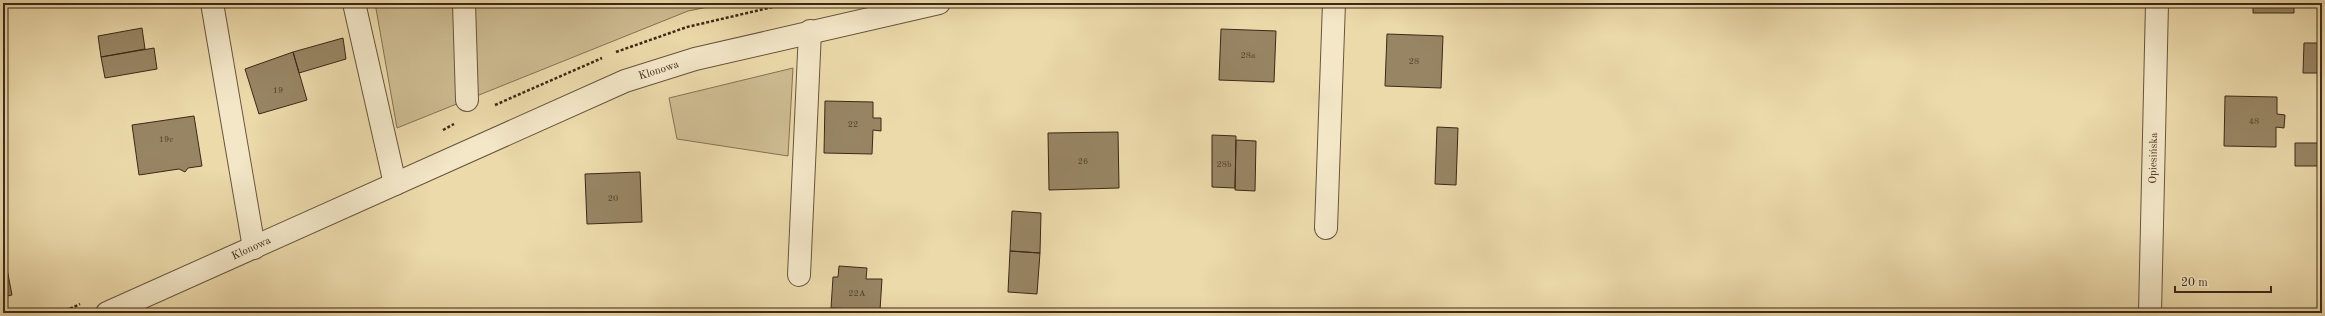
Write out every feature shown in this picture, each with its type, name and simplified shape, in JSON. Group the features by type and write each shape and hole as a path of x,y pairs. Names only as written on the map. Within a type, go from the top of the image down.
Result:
{"street":[{"path":"212,3 254,248"},
{"path":"354,3 395,184"},
{"path":"464,3 467,100"},
{"name":"Klonowa","path":"107,313 625,82 695,59 810,31 939,3"},
{"path":"1326,228 1334,3"},
{"name":"Opiesińska","path":"2150,313 2157,3"},
{"path":"799,275 810,31"}],"shaded area":[{"path":"375,3 728,3 688,11 397,128"},
{"path":"793,68 788,156 677,139 669,98"}],"building":[{"path":"2253,3 2294,3 2294,13 2253,13"},
{"path":"142,28 145,49 101,57 98,36"},
{"path":"1221,29 1276,31 1274,82 1219,80"},
{"path":"1387,34 1443,36 1441,88 1385,86"},
{"path":"343,38 346,59 299,73 293,52"},
{"path":"2304,43 2322,43 2322,73 2303,73"},
{"path":"154,48 157,69 105,78 101,57"},
{"path":"293,52 307,100 259,114 245,69"},
{"path":"2225,96 2277,97 2277,114 2285,115 2284,128 2276,127 2276,147 2224,146"},
{"path":"825,101 873,102 873,118 881,118 881,131 873,130 872,154 824,153"},
{"path":"194,116 202,166 188,168 185,172 179,169 139,175 132,125"},
{"path":"1437,127 1458,128 1456,185 1435,184"},
{"path":"1118,132 1119,188 1049,190 1048,133"},
{"path":"1212,135 1236,136 1235,188 1212,187"},
{"path":"1236,140 1256,141 1255,191 1235,190"},
{"path":"2295,143 2322,143 2322,166 2295,166"},
{"path":"640,172 642,222 587,224 585,174"},
{"path":"1012,211 1041,213 1040,253 1010,251"},
{"path":"3,248 12,295 3,297"},
{"path":"1010,251 1040,253 1037,294 1008,292"},
{"path":"839,266 867,268 866,279 882,279 880,310 831,308 833,277 838,277"}]}
